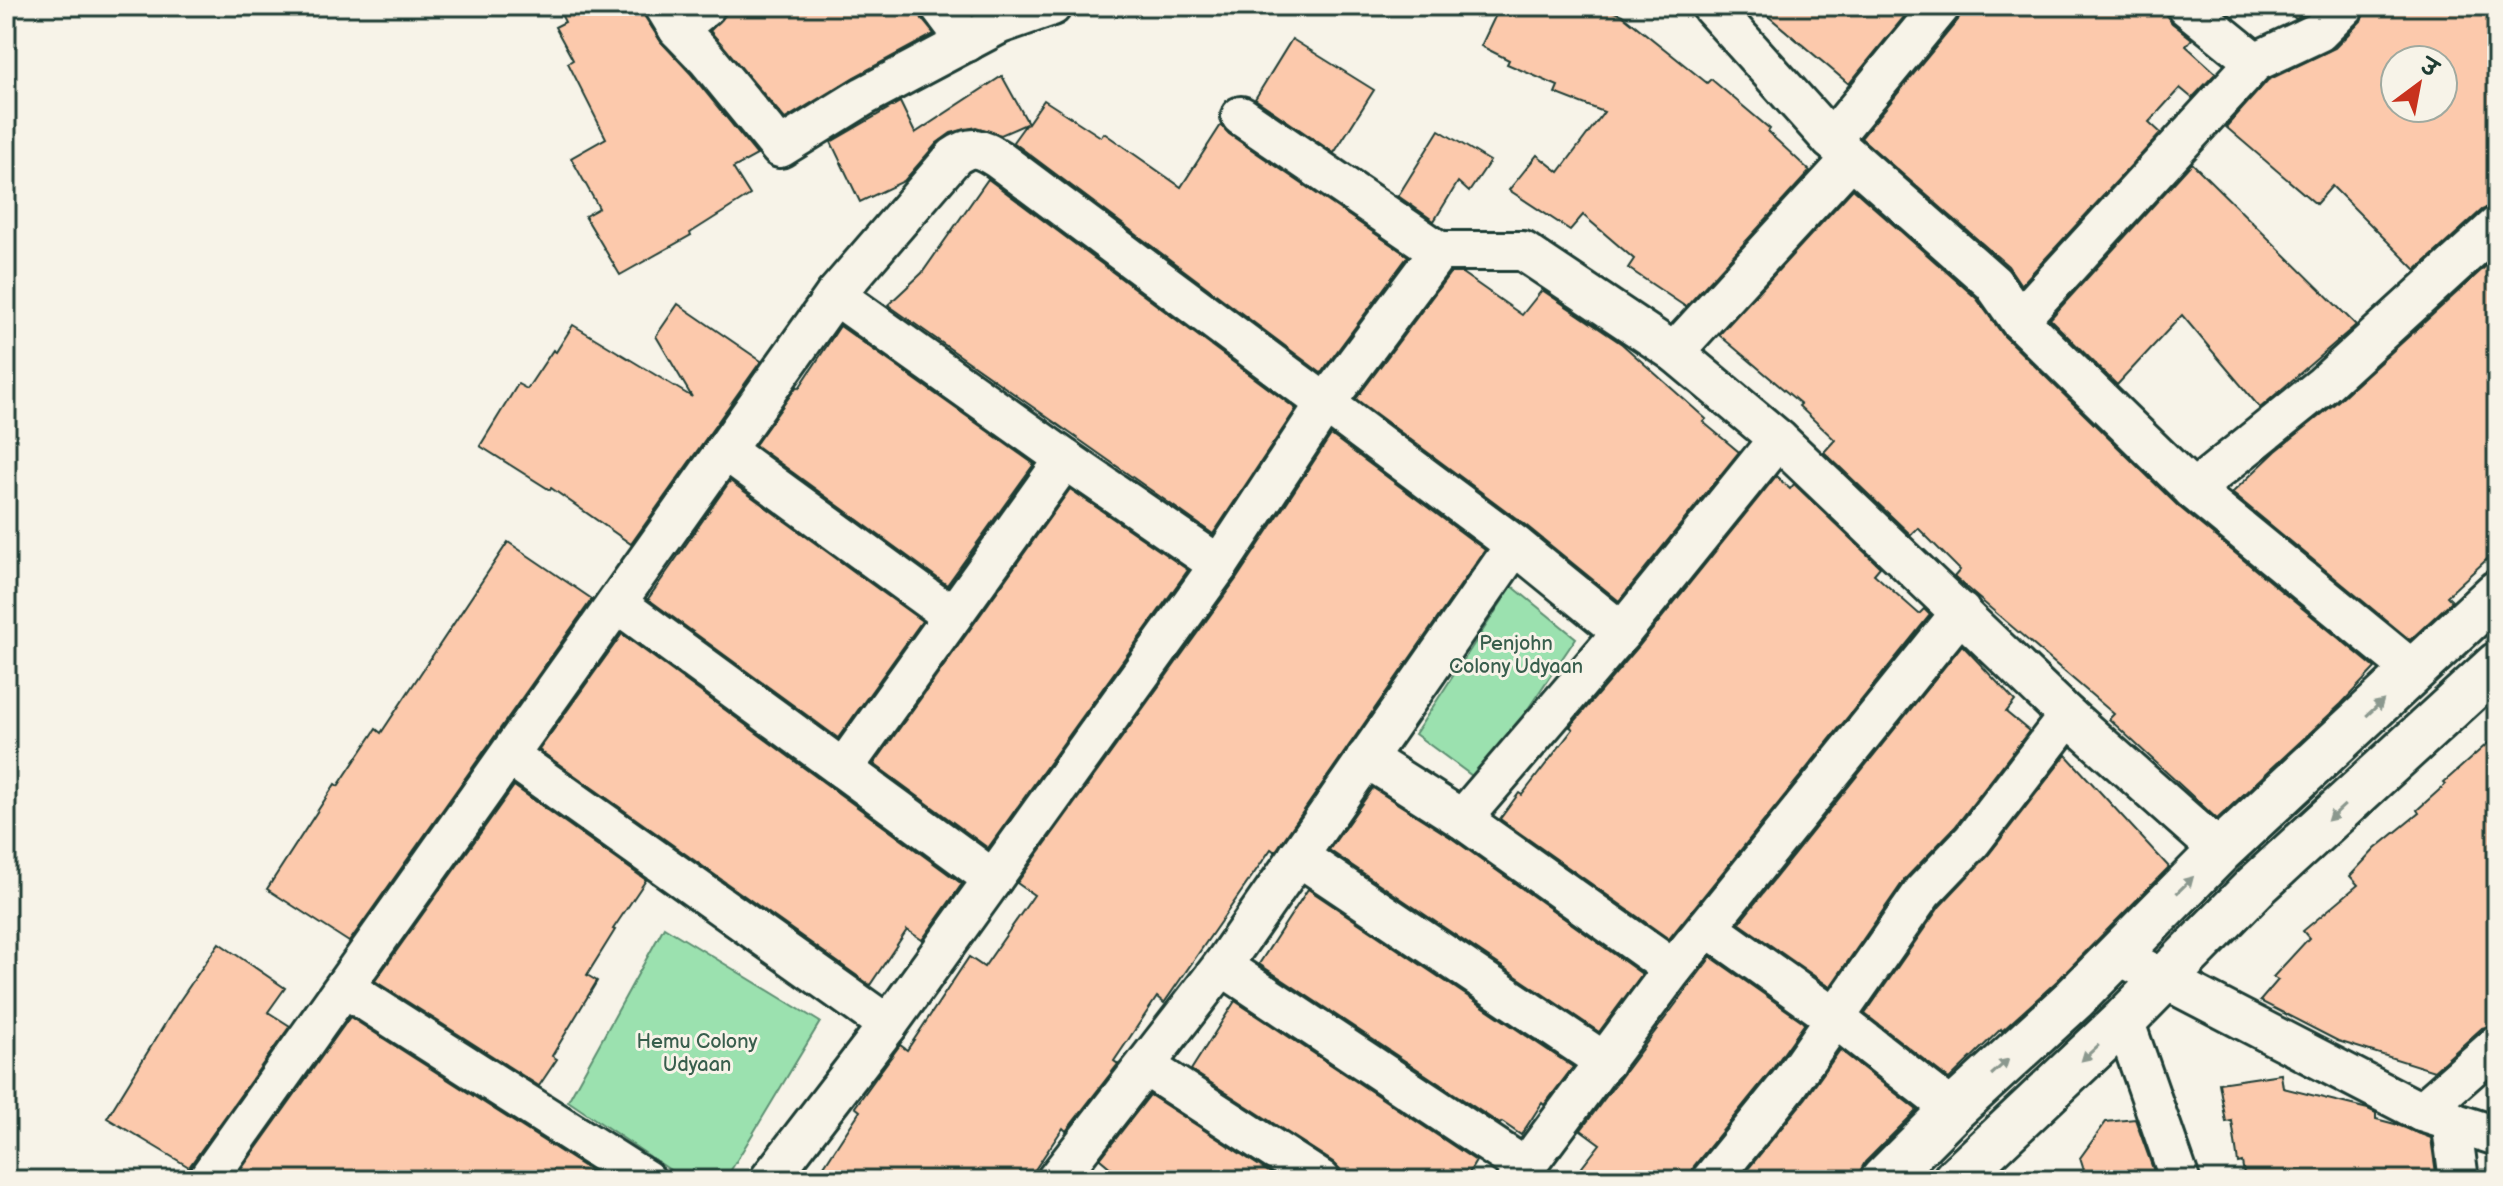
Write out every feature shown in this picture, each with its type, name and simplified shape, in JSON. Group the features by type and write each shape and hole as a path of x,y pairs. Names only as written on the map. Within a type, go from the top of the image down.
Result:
{"street":[{"path":"940,6 967,42"},
{"path":"683,14 707,59 780,148 864,96 1000,24 1052,6"},
{"path":"1711,6 1841,150 1993,283 2019,320 2193,490 2415,672"},
{"path":"1674,352 1841,150 1941,6"},
{"path":"2186,6 2255,62"},
{"path":"2019,320 2255,62 2319,32 2345,6"},
{"path":"1241,116 1439,251 1523,251 1674,352 1778,439 2068,716 2220,851"},
{"path":"207,1180 835,295 954,157 966,148 983,150 1515,545 1622,632"},
{"path":"2193,490 2323,385 2497,226"},
{"path":"769,1180 888,1025 1219,565 1325,404 1439,251"},
{"path":"835,295 1219,565"},
{"path":"1462,819 1622,632 1778,439"},
{"path":"726,451 952,616"},
{"path":"843,769 1065,459"},
{"path":"1071,1175 1145,1066 1222,966 1515,545"},
{"path":"1883,1180 1953,1110 2074,999 2220,851 2497,593"},
{"path":"618,604 993,879"},
{"path":"1222,966 1521,1174 1673,969 1961,612"},
{"path":"1955,1180 2165,980 2255,887 2497,665"},
{"path":"1711,1180 1789,1084 1923,892 1972,841 2068,716"},
{"path":"510,756 888,1025"},
{"path":"1366,758 1462,819 1673,969"},
{"path":"1298,856 1605,1062"},
{"path":"1707,927 1835,1018 1953,1110"},
{"path":"2116,954 2436,1116 2497,1136"},
{"path":"345,988 646,1180"},
{"path":"2124,1020 2180,1180"},
{"path":"2436,1116 2497,1045"},
{"path":"1145,1066 1321,1180"},
{"path":"2436,1116 2459,1180"}],"green space":[{"name":"Penjohn Colony Udyaan","path":"1512,586 1576,638 1479,781 1415,734"},
{"name":"Hemu Colony Udyaan","path":"664,927 820,1022 725,1180 685,1180 568,1101"}],"building":[{"path":"557,6 642,6 645,17 661,42 757,155 733,168 750,195 691,235 620,275 585,216 599,208 571,158 606,138 568,63 573,60 555,27 565,22"},
{"path":"727,6 918,6 922,19 934,34 785,119 710,31 726,14"},
{"path":"1500,6 1599,6 1622,15 1707,83 1711,79 1770,129 1768,132 1810,171 1686,307 1628,268 1634,259 1583,215 1570,230 1509,190 1537,155 1559,172 1604,112 1555,93 1558,86 1507,64 1509,60 1481,46"},
{"path":"1756,6 1913,6 1849,84"},
{"path":"1962,6 2165,6 2166,15 2172,23 2192,39 2186,46 2216,73 2192,98 2180,88 2149,122 2161,133 2021,285 2008,266 1861,138 1958,20"},
{"path":"2281,6 2314,6 2296,19"},
{"path":"2366,6 2497,6 2497,205 2482,210 2416,270 2332,186 2316,204 2226,127 2268,80 2335,48 2361,21"},
{"path":"1292,39 1374,90 1334,153 1255,99"},
{"path":"1002,76 1028,123 1044,100 1101,137 1104,133 1181,187 1221,125 1229,134 1408,256 1321,373 1013,142 1026,124 1001,135 976,127 951,133 937,143 904,181 860,202 831,142 900,102 915,133"},
{"path":"1439,130 1490,161 1469,192 1458,182 1434,221 1398,196"},
{"path":"2192,163 2356,325 2260,408 2182,315 2117,385 2050,319"},
{"path":"988,179 1296,409 1213,534 888,305 922,273"},
{"path":"1853,189 1976,298 2004,336 2178,506 2375,668 2341,704 2217,819 2109,719 2114,714 1954,577 1960,570 1918,528 1911,535 1824,452 1835,440 1799,406 1801,404 1719,335"},
{"path":"2497,256 2497,550 2447,596 2452,601 2410,640 2232,493"},
{"path":"1450,273 1462,273 1522,315 1542,290 1622,344 1739,452 1619,601 1528,527 1356,399"},
{"path":"678,304 761,361 631,544 551,488 480,446 518,384 527,389 573,325 692,397 656,336"},
{"path":"840,326 1034,464 947,585 755,445 797,386 799,388"},
{"path":"1331,435 1485,550 1275,852 1271,849 1164,1003 1157,997 1114,1061 1118,1064 1066,1131 1063,1128 1028,1180 815,1180 860,1111 855,1107 900,1045 907,1050 969,957 984,967 1034,895 1017,883 1237,578"},
{"path":"1776,476 1790,489 1794,484 1880,567 1874,574 1919,614 1924,609 1930,615 1669,939 1500,819 1573,729 1570,727"},
{"path":"730,481 922,621 838,738 648,599"},
{"path":"1070,489 1188,570 988,848 874,764"},
{"path":"508,542 592,599 349,942 267,889 335,784 338,786 376,729 381,733"},
{"path":"622,634 962,884 922,940 907,930 870,985 539,750"},
{"path":"1962,645 2015,701 2006,712 2029,731 1955,827 1905,879 1830,987 1739,923"},
{"path":"2497,735 2497,1024 2482,1028 2434,1071 2338,1041 2260,1001 2278,980 2273,977 2309,938 2303,931 2358,885 2350,876 2375,849 2419,813 2417,810 2446,784 2444,782"},
{"path":"2066,755 2169,867 2057,981 1949,1079 1865,1014 1940,906 1989,854"},
{"path":"514,786 646,880 587,975 597,981 552,1056 557,1059 539,1086 375,981"},
{"path":"1373,788 1450,837 1642,974 1599,1032 1329,850"},
{"path":"1308,889 1573,1067 1544,1105 1542,1103 1521,1135 1259,964"},
{"path":"219,943 285,988 268,1012 290,1026 189,1167 107,1118"},
{"path":"1711,957 1805,1023 1771,1071 1694,1166 1690,1180 1572,1180 1600,1144 1581,1130"},
{"path":"1235,1001 1476,1161 1465,1180 1343,1180 1340,1169 1333,1162 1191,1070"},
{"path":"350,1017 605,1180 235,1178"},
{"path":"1840,1050 1917,1110 1865,1162 1859,1180 1739,1180 1806,1098"},
{"path":"2281,1074 2283,1088 2368,1109 2376,1113 2376,1119 2431,1138 2437,1180 2245,1180 2242,1162 2238,1163 2232,1121 2226,1122 2219,1083"},
{"path":"1150,1095 1281,1180 1125,1180 1100,1159"},
{"path":"2135,1119 2157,1180 2087,1180 2080,1158 2106,1122"}]}
